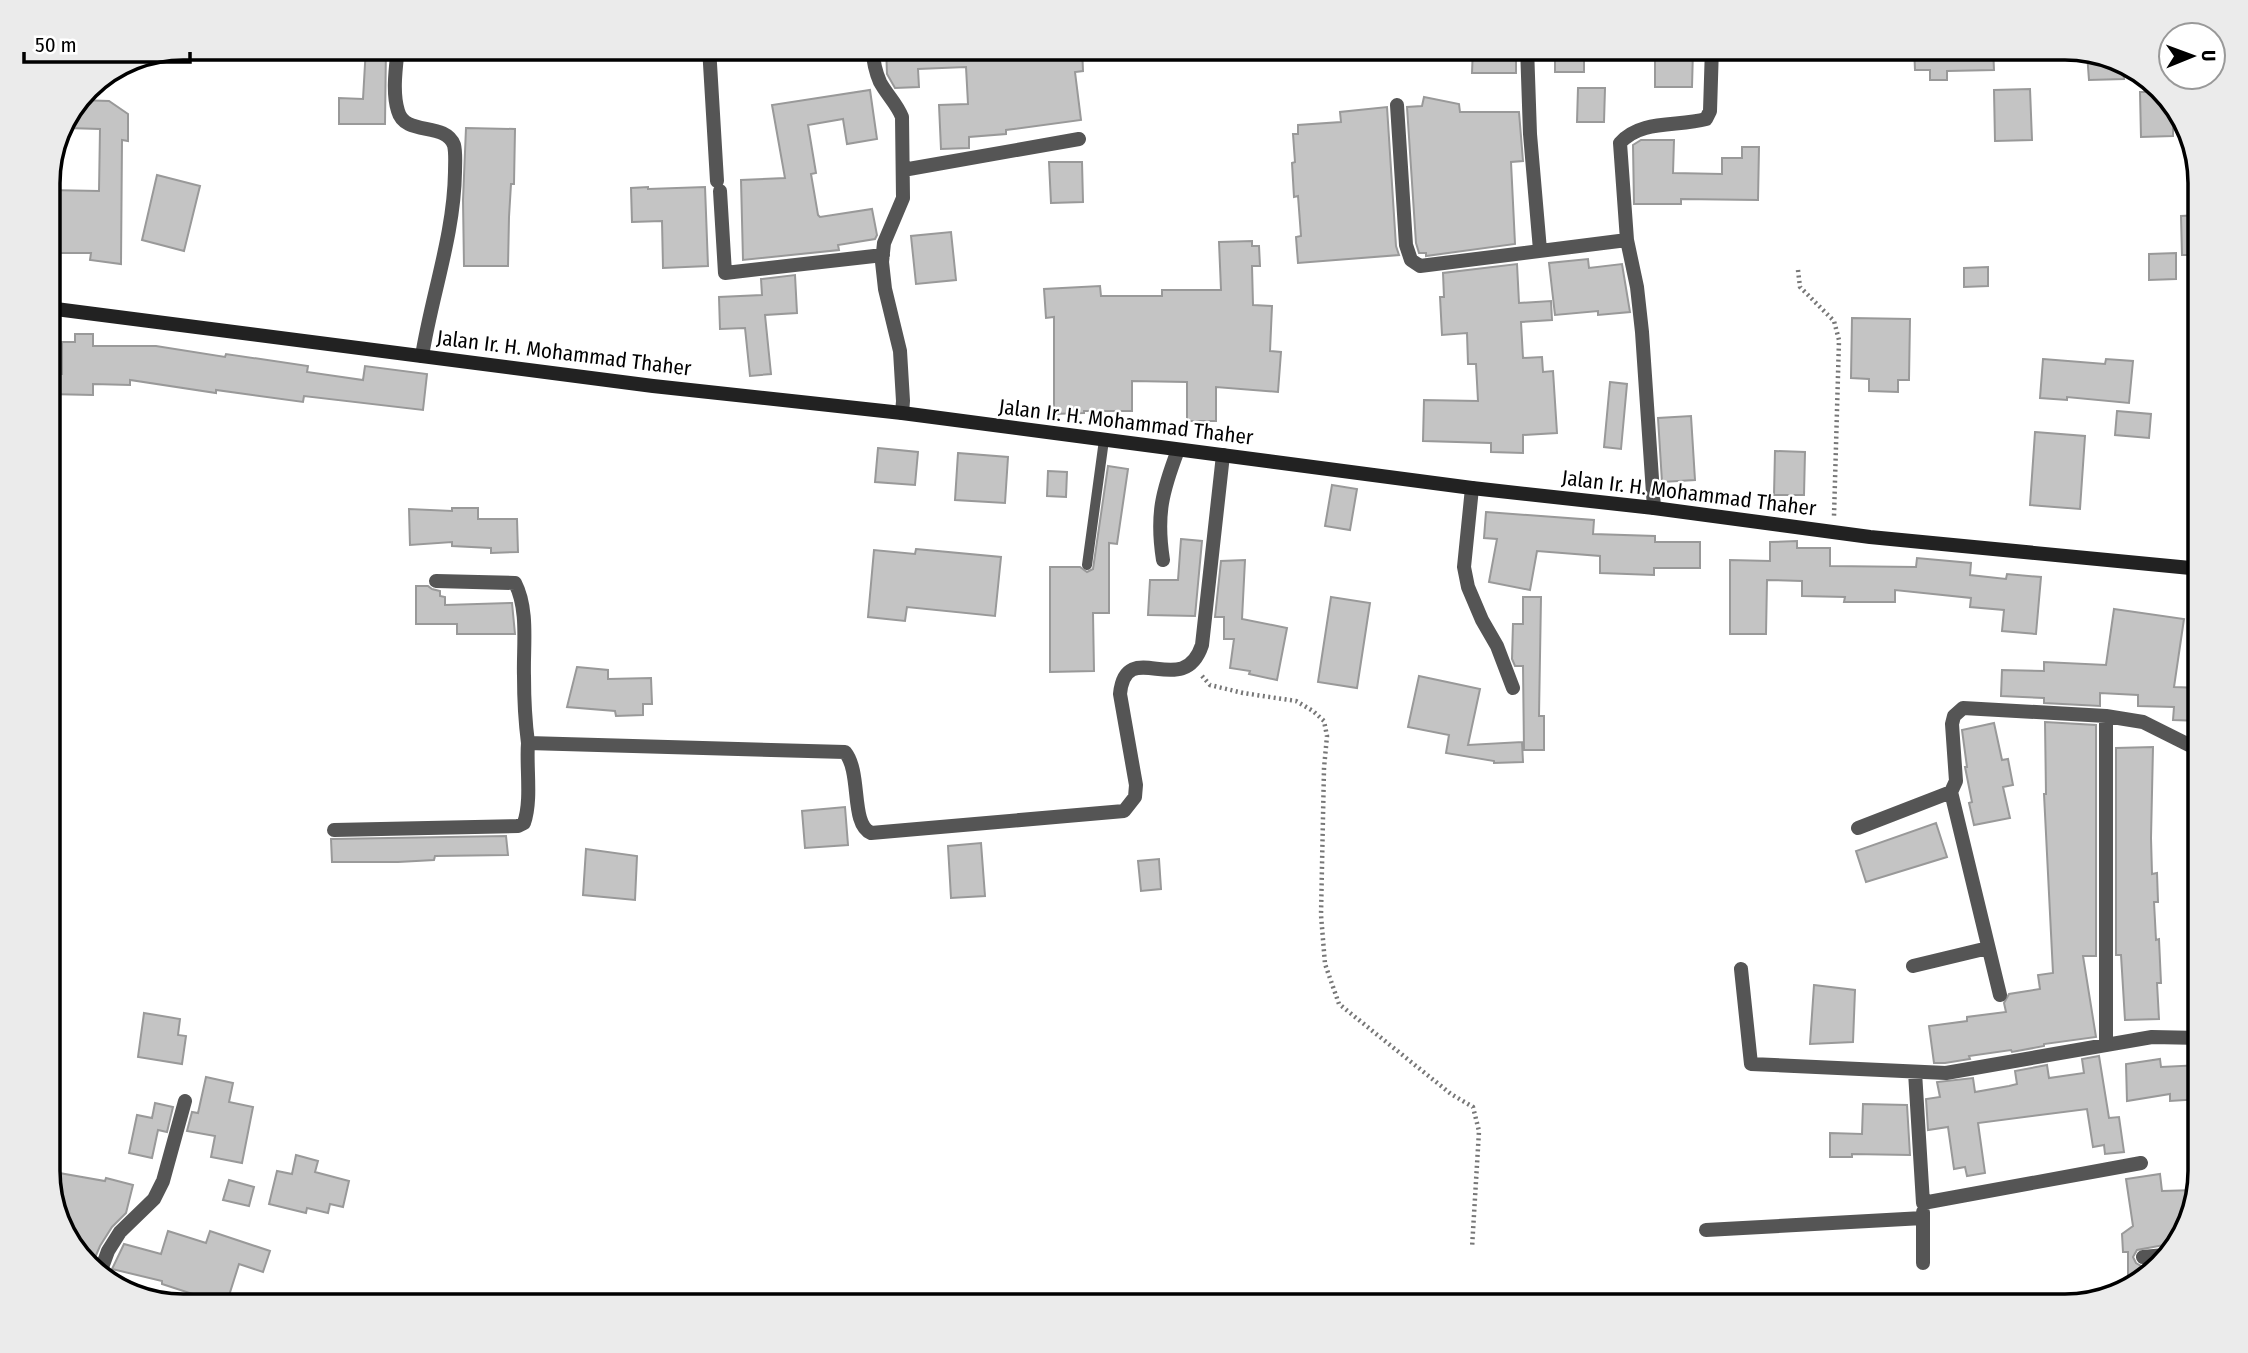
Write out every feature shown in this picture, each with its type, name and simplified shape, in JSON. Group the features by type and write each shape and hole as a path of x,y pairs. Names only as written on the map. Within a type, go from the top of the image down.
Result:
{"main road":[{"name":"Jalan Ir. H. Mohammad Thaher","path":"60,310 1833,532 2188,568"}],"street":[{"path":"397,60 398,112 401,118 411,126 438,131 450,138 455,148 455,192 449,239 422,356"},
{"path":"710,60 725,273 883,255"},
{"path":"874,60 880,83 898,106 902,117 903,198 884,243 883,255 885,289 900,352 902,414"},
{"path":"1527,60 1536,226 1540,250"},
{"path":"1654,508 1642,332 1637,287 1627,240 1620,143 1627,135 1645,128 1706,119 1710,111 1712,60"},
{"path":"1397,106 1406,245 1411,260 1420,266 1627,240"},
{"path":"903,170 1079,139"},
{"path":"1163,560 1160,510 1164,486 1178,450"},
{"path":"528,743 845,752 851,759 855,773 860,822 865,830 872,833 1124,811 1135,797 1136,785 1120,694 1122,681 1128,671 1135,667 1181,670 1191,665 1198,657 1202,645 1223,455"},
{"path":"1472,488 1464,567 1468,587 1497,646 1513,688"},
{"path":"334,830 524,823 528,795 528,743 524,714 521,594 515,583 436,581"},
{"path":"2000,995 1951,792 1956,781 1952,724 1954,716 1963,708 2106,716 2143,722 2188,744"},
{"path":"2106,716 2106,1045"},
{"path":"1858,828 1951,792"},
{"path":"1913,966 1988,948"},
{"path":"1741,969 1751,1064 1946,1073 2152,1037 2188,1038"},
{"path":"1915,1072 1923,1211 1923,1263"},
{"path":"103,1264 120,1232 154,1199 163,1181 185,1101"},
{"path":"1706,1230 1923,1211 2141,1163"},
{"path":"2143,1257 2153,1256"}],"lane":[{"path":"1087,565 1104,440"}],"path":[{"path":"1798,270 1800,287 1834,321 1839,340 1833,532"},
{"path":"1191,665 1210,685 1296,701 1324,721 1327,737 1321,915 1325,964 1339,1004 1451,1094 1473,1107 1479,1131 1472,1248"}],"building":[{"path":"365,60 386,60 385,124 339,124 339,98 363,99"},
{"path":"886,60 1083,60 1083,71 1075,72 1081,120 1006,130 1006,134 969,137 969,148 941,149 939,105 968,104 966,67 918,69 919,87 895,88 887,74"},
{"path":"1472,60 1516,60 1516,73 1472,73"},
{"path":"1555,60 1584,60 1584,72 1555,72"},
{"path":"1655,60 1693,60 1692,87 1655,87"},
{"path":"1915,60 1994,60 1994,70 1947,71 1947,80 1930,80 1930,70 1915,70"},
{"path":"2088,62 2124,74 2124,79 2089,80"},
{"path":"1578,88 1605,88 1604,122 1577,122"},
{"path":"2030,89 2032,140 1995,141 1994,90"},
{"path":"870,90 877,139 847,144 843,119 808,125 816,173 811,174 818,215 820,217 872,209 877,235 875,239 838,245 839,250 743,260 741,180 785,178 772,105"},
{"path":"2140,92 2148,92 2168,114 2174,125 2173,136 2141,137"},
{"path":"1424,97 1459,104 1460,112 1519,112 1523,161 1511,162 1515,244 1426,256 1426,253 1419,253 1416,243 1407,107 1422,106"},
{"path":"92,100 109,101 128,114 128,141 122,140 121,264 90,260 91,253 60,253 60,190 99,191 100,129 72,128"},
{"path":"1387,107 1396,246 1399,255 1298,263 1296,237 1301,236 1298,196 1294,197 1292,163 1295,162 1293,134 1298,134 1298,125 1341,122 1340,112"},
{"path":"466,128 515,129 508,266 464,266"},
{"path":"1641,140 1674,140 1673,173 1722,174 1722,158 1742,158 1742,147 1759,147 1758,200 1681,199 1681,204 1634,204 1633,145"},
{"path":"1049,162 1082,162 1083,202 1051,203"},
{"path":"157,175 200,186 184,251 142,240"},
{"path":"705,187 708,266 663,268 662,221 632,222 631,188"},
{"path":"2181,216 2188,216 2188,255 2182,255"},
{"path":"951,232 956,280 916,284 911,236"},
{"path":"1252,241 1252,246 1259,246 1260,266 1252,266 1253,305 1272,306 1270,351 1281,352 1278,392 1216,387 1216,421 1187,421 1187,382 1132,381 1132,411 1054,414 1054,317 1046,318 1044,289 1100,286 1101,296 1162,296 1162,290 1221,290 1219,242"},
{"path":"2176,253 2176,279 2149,280 2149,254"},
{"path":"1588,259 1589,268 1622,264 1630,312 1598,315 1598,311 1555,315 1549,263"},
{"path":"1517,264 1519,303 1551,301 1552,320 1521,322 1523,358 1542,357 1543,372 1553,371 1557,433 1523,435 1523,453 1491,452 1491,443 1423,441 1424,400 1478,401 1476,364 1468,364 1467,333 1442,335 1440,297 1444,297 1443,273"},
{"path":"1988,267 1988,286 1964,287 1964,268"},
{"path":"795,275 797,313 765,315 771,374 750,376 745,328 720,329 719,297 762,295 761,279"},
{"path":"1852,318 1910,319 1909,380 1898,380 1898,392 1869,391 1869,379 1851,378"},
{"path":"75,334 93,334 93,346 156,346 225,357 226,354 308,366 307,372 363,380 365,366 427,374 423,410 304,396 303,402 130,380 130,385 93,384 93,395 60,394 62,342 75,342"},
{"path":"2043,359 2105,364 2106,359 2133,361 2129,403 2067,397 2067,400 2040,398"},
{"path":"1610,382 1627,384 1621,449 1604,447"},
{"path":"2117,411 2151,414 2149,438 2115,435"},
{"path":"1691,416 1695,480 1662,482 1658,418"},
{"path":"2035,432 2085,436 2080,509 2030,505"},
{"path":"878,448 918,452 915,485 875,482"},
{"path":"1775,451 1805,452 1804,495 1774,495"},
{"path":"958,453 1008,457 1005,503 955,500"},
{"path":"1108,466 1128,469 1117,544 1109,543 1109,613 1093,613 1094,671 1050,672 1050,567 1080,567 1087,572 1093,569"},
{"path":"1048,471 1067,472 1066,497 1047,496"},
{"path":"1332,485 1357,489 1350,530 1325,526"},
{"path":"452,508 478,508 478,519 517,519 518,552 491,553 491,548 452,546 452,542 410,545 409,509 452,511"},
{"path":"1486,512 1594,520 1593,534 1655,536 1655,542 1700,542 1700,568 1654,568 1654,575 1600,573 1600,556 1537,551 1530,590 1489,582 1497,539 1484,538"},
{"path":"1181,539 1202,541 1195,616 1148,615 1150,580 1178,580"},
{"path":"1797,541 1797,548 1830,548 1830,566 1916,567 1917,558 1971,563 1970,575 2006,579 2007,574 2041,577 2036,634 2002,631 2004,610 1970,607 1971,598 1895,590 1895,602 1844,602 1845,597 1802,596 1802,581 1767,580 1766,634 1730,634 1730,560 1770,561 1770,542"},
{"path":"916,549 1001,557 995,616 907,607 905,621 868,617 874,550 915,554"},
{"path":"1245,560 1242,619 1287,628 1277,680 1230,668 1234,639 1224,639 1224,617 1215,617 1221,561"},
{"path":"416,586 428,586 440,591 440,596 445,597 445,605 512,603 515,634 457,634 457,624 416,624"},
{"path":"1331,597 1370,603 1357,688 1318,682"},
{"path":"1523,597 1541,597 1539,716 1544,716 1544,750 1524,750 1523,666 1515,666 1512,659 1513,624 1523,624"},
{"path":"2114,609 2184,619 2174,687 2188,688 2188,721 2173,720 2174,707 2138,706 2138,695 2100,693 2100,706 2044,703 2044,698 2001,696 2002,670 2044,671 2044,662 2106,665"},
{"path":"577,667 608,670 608,679 651,678 652,704 643,704 643,715 616,716 615,711 567,707"},
{"path":"1419,676 1480,689 1468,745 1522,742 1523,762 1494,763 1446,753 1449,735 1408,727"},
{"path":"2045,722 2096,725 2096,956 2083,956 2096,1037 1934,1063 1929,1026 2006,1012 2004,1003 2009,994 2040,989 2038,975 2053,973 2044,794"},
{"path":"1994,723 2002,760 2008,759 2013,785 2003,787 2010,818 1974,825 1969,803 1972,802 1965,767 1962,730"},
{"path":"2153,747 2151,838 2152,874 2157,873 2158,902 2154,902 2161,983 2157,983 2159,1019 2125,1020 2121,955 2116,955 2116,748"},
{"path":"845,807 848,845 805,848 802,811"},
{"path":"1936,823 1947,857 1866,882 1856,851"},
{"path":"506,836 508,855 435,856 434,860 398,862 332,862 331,839"},
{"path":"981,843 985,896 951,898 948,846"},
{"path":"586,849 637,856 635,900 583,895"},
{"path":"1159,859 1161,889 1141,891 1138,861"},
{"path":"1814,985 1855,990 1853,1042 1810,1044"},
{"path":"144,1013 180,1019 178,1035 186,1036 182,1064 138,1057"},
{"path":"2099,1056 2109,1118 2119,1117 2124,1152 2105,1154 2104,1145 2093,1147 2087,1109 1978,1123 1985,1173 1967,1176 1965,1167 1954,1169 1948,1127 1928,1130 1926,1099 1940,1097 1937,1082 1973,1078 1975,1092 2017,1084 2015,1071 2047,1065 2049,1078 2084,1073 2082,1059"},
{"path":"2160,1059 2161,1067 2188,1066 2188,1100 2170,1101 2170,1094 2127,1101 2126,1064"},
{"path":"206,1077 233,1083 229,1102 253,1107 242,1163 211,1157 215,1136 187,1131 192,1112 198,1113"},
{"path":"155,1103 173,1107 167,1132 158,1130 152,1158 129,1153 137,1115 152,1118"},
{"path":"1863,1104 1907,1105 1910,1155 1852,1154 1852,1157 1830,1157 1830,1133 1862,1134"},
{"path":"296,1155 318,1161 315,1172 349,1181 343,1207 330,1204 328,1213 307,1208 306,1213 269,1204 277,1171 292,1174"},
{"path":"60,1173 105,1181 106,1178 133,1185 126,1213 112,1227 96,1256 72,1225 62,1194"},
{"path":"2160,1174 2162,1191 2186,1190 2172,1232 2163,1245 2137,1250 2133,1257 2142,1266 2128,1276 2128,1252 2123,1252 2122,1234 2133,1226 2126,1179"},
{"path":"229,1180 254,1187 249,1206 223,1200"},
{"path":"168,1231 206,1243 210,1231 270,1251 263,1272 239,1264 229,1294 192,1294 162,1284 162,1281 112,1269 124,1244 161,1254"}]}
